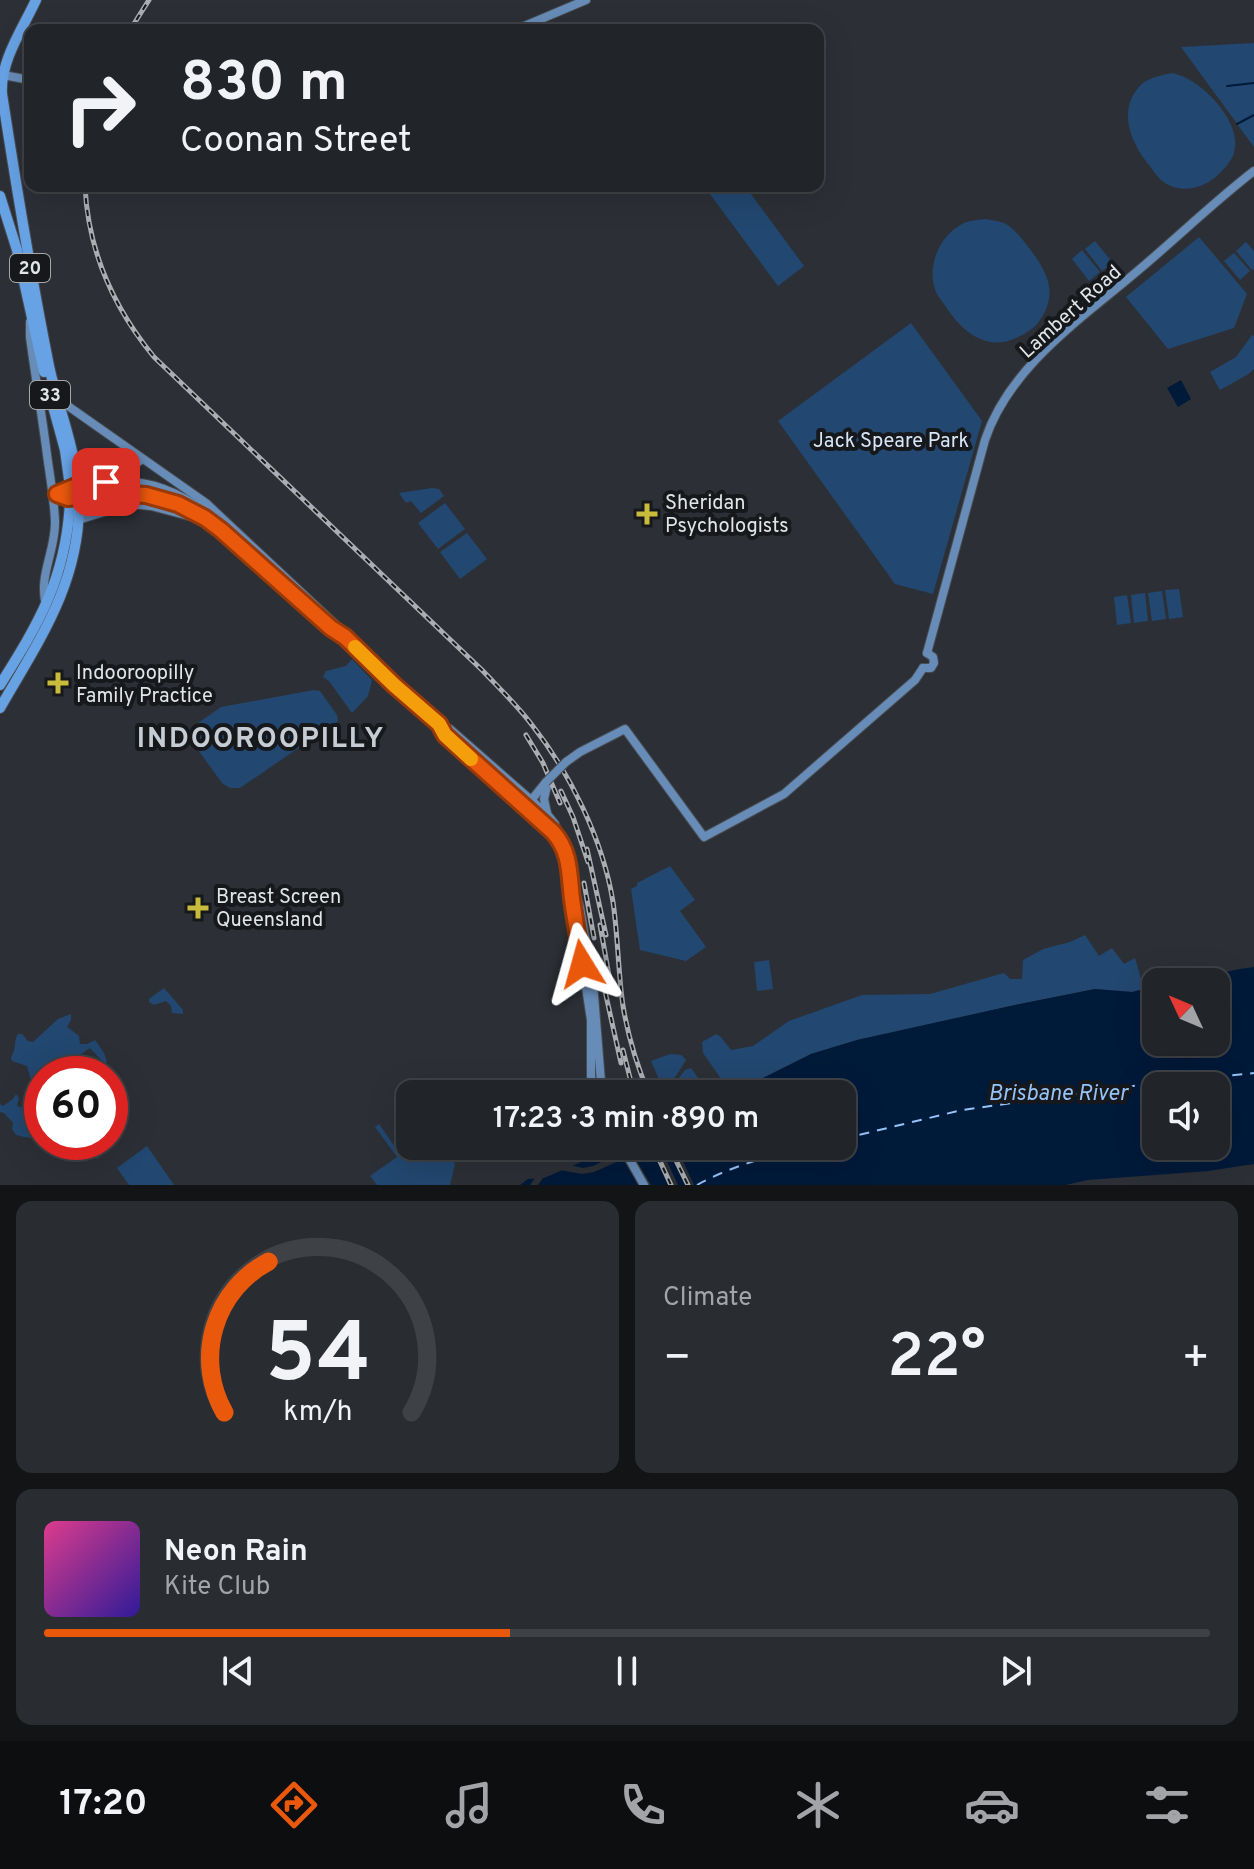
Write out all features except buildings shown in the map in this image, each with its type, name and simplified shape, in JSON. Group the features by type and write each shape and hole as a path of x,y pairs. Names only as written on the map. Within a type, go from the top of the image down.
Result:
{"highway":[{"name":"20","path":"24,24 36,0"},
{"name":"20","path":"24,25 6,62 2,94 52,381"},
{"path":"0,144 8,132"},
{"name":"20","path":"0,196 14,239 30,311"},
{"name":"33","path":"30,311 73,479 70,437 52,381"},
{"path":"0,708 42,636 71,569 78,520 62,497"},
{"path":"0,685 46,606 64,552 62,497"}],"main road":[{"path":"529,24 586,0"},
{"path":"3,75 24,79"},
{"name":"Lambert Road","path":"546,784 554,773 580,752 625,729 704,837 784,794 915,680 923,668 919,659 927,653 985,440 1001,406 1041,353 1254,171"},
{"name":"20","path":"30,311 32,350 62,497"},
{"path":"58,399 206,503 335,624 394,685 439,724 450,729 531,799 555,824 572,883 591,1023 591,1080"},
{"path":"114,482 118,474 142,459"},
{"path":"114,482 123,490 178,504 205,518 345,637"},
{"path":"62,497 74,487 96,484 153,485 182,496 209,514 274,567"},
{"path":"62,497 131,493"},
{"path":"78,520 130,504 151,506 196,519 205,518"},
{"path":"439,724 445,735 561,840"},
{"path":"526,808 546,784"},
{"path":"546,784 544,799 547,814"},
{"path":"572,883 588,951 601,1080"},
{"path":"591,1076 596,1066 597,1028"},
{"path":"630,1160 644,1185"}],"green space":[{"path":"1254,43 1254,147 1181,47"},
{"path":"1172,73 1207,92 1226,115 1235,141 1233,156 1222,171 1207,183 1191,188 1175,187 1160,179 1136,146 1129,124 1128,113 1135,92 1146,81"},
{"path":"708,192 749,192 804,266 778,286"},
{"path":"986,219 1004,223 1019,235 1048,280 1049,299 1038,323 1023,335 1005,342 985,341 967,331 939,298 933,282 937,253 947,236 965,223"},
{"path":"1199,237 1247,294 1234,328 1168,349 1126,297"},
{"path":"1095,241 1113,263 1102,271 1085,249"},
{"path":"1246,242 1254,251 1252,270 1236,251"},
{"path":"1082,250 1100,272 1089,281 1072,259"},
{"path":"1234,253 1250,271 1240,280 1224,261"},
{"name":"Jack Speare Park","path":"911,323 982,421 933,594 895,584 778,421"},
{"path":"1252,335 1254,369 1220,390 1210,372 1236,357"},
{"path":"439,489 444,496 421,513 411,501 406,503 399,493"},
{"path":"445,503 465,529 438,549 418,523"},
{"path":"467,533 487,559 460,579 440,552"},
{"path":"1179,589 1183,617 1169,619 1165,590"},
{"path":"1162,591 1166,619 1152,621 1148,593"},
{"path":"1145,593 1148,621 1134,623 1131,595"},
{"path":"1127,595 1131,623 1117,625 1114,597"},
{"path":"352,659 372,680 368,696 352,713 323,677 326,671 346,666"},
{"path":"320,691 338,721 240,788 230,788 222,783 185,732 221,707"},
{"path":"670,866 695,900 680,911 706,947 686,961 640,950 631,889"},
{"path":"1085,935 1099,956 1112,948 1124,964 1135,958 1142,990 1132,992 1095,989 857,1040 811,1054 754,1080 722,1080 703,1053 702,1042 716,1034 731,1050 753,1046 789,1021 862,995 930,994 1004,973 1010,979 1022,979 1023,960 1043,949"},
{"path":"769,960 773,989 757,991 754,962"},
{"path":"164,988 183,1014 172,1013 166,1001 154,1005 149,1002"},
{"path":"71,1014 67,1027 79,1036 80,1044 95,1040 105,1056 97,1056 90,1048 79,1056 24,1056 24,1065 12,1061 18,1034 33,1042 58,1019"},
{"path":"670,1054 681,1055 686,1060 672,1080 659,1080 651,1061"},
{"path":"691,1068 700,1080 678,1080 685,1070"},
{"path":"16,1094 19,1098 17,1106 23,1108 24,1137 16,1135 12,1129 13,1123 0,1112 0,1104 3,1106"},
{"path":"379,1124 396,1148 396,1156 375,1127"},
{"path":"147,1146 174,1185 129,1185 117,1168"},
{"path":"396,1158 452,1160 455,1164 450,1185 377,1185 370,1176"}],"water":[{"path":"1181,380 1191,399 1178,407 1167,388"},
{"name":"Brisbane River","path":"1254,967 1254,1164 1208,1171 1088,1180 1066,1185 520,1185 528,1179 544,1178 586,1160 856,1160 856,1080 754,1080 811,1054 857,1040 1095,989 1132,992 1142,990 1142,1056 1230,1056 1230,972"}],"pier":[{"path":"605,1160 621,1160 582,1174 553,1171 545,1175 538,1185 530,1185 538,1174 566,1164 583,1168"},
{"path":"624,1160 636,1160 651,1185 638,1185"},
{"path":"656,1160 666,1160 678,1185 668,1185"},
{"path":"673,1160 682,1160 694,1185 685,1185"}],"waterway":[{"path":"1227,86 1254,83"},
{"path":"1237,124 1254,115"}],"ferry route":[{"path":"856,1136 962,1110 1148,1084 1254,1073"},
{"path":"697,1185 758,1160"}],"railway":[{"path":"134,24 149,0"},
{"path":"86,192 91,233 105,277 126,318 154,357 482,670 526,718 559,764 593,831 608,879 615,915 625,1017 644,1080"},
{"path":"526,735 543,763 560,803"},
{"path":"561,791 588,862"},
{"path":"587,849 606,935"},
{"path":"584,883 594,938"},
{"path":"600,925 612,992"},
{"path":"603,982 621,1063"},
{"path":"623,1050 630,1080"},
{"path":"659,1160 671,1185"},
{"path":"676,1160 688,1185"}],"slow traffic":[{"path":"355,647 439,724 445,735 471,759"}],"place":[{"name":"Sheridan Psychologists","path":"647,514"},
{"name":"Indooroopilly Family Practice","path":"58,683"},
{"name":"Breast Screen Queensland","path":"198,908"}],"district":[{"name":"INDOOROOPILLY","path":"261,737"}],"route":[{"path":"106,482 74,487 57,494 62,498 108,493 157,497 178,504 210,522 345,637 439,724 445,735 561,840 572,883 582,964"}]}
